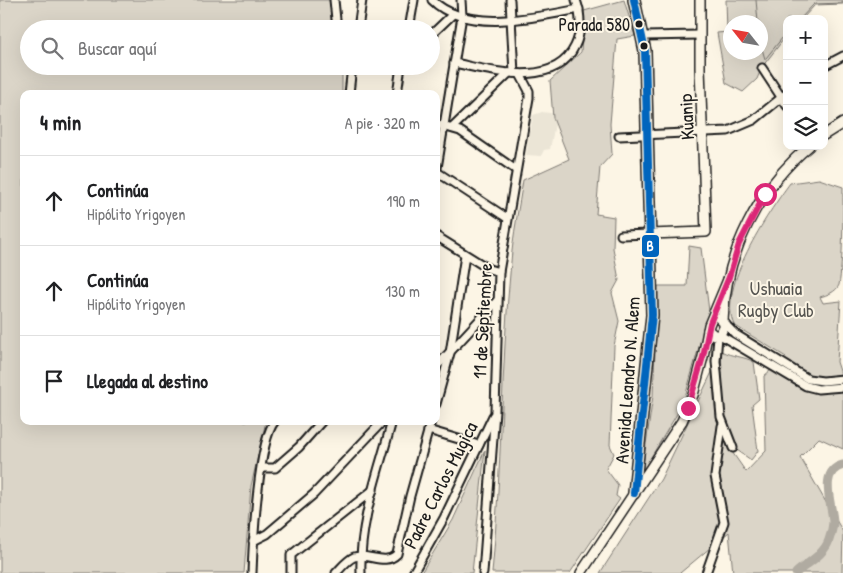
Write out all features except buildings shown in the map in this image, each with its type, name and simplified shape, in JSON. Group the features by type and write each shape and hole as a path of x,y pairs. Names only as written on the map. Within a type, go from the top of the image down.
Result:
{"highway":[{"name":"Avenida Leandro N. Alem","path":"634,0 644,36 652,334 634,493"}],"main road":[{"name":"Kuanip","path":"650,234 706,232 699,36 700,0"},
{"path":"828,132 843,123"},
{"path":"716,334 713,319 739,244 756,208 777,178 805,150"},
{"path":"581,573 682,421 693,395 703,357 724,322 729,277"},
{"path":"713,319 718,318 724,322"}],"street":[{"path":"334,0 336,20"},
{"path":"359,20 362,0"},
{"path":"410,20 414,0"},
{"path":"432,0 453,14 490,20 512,20 579,9"},
{"path":"461,0 462,16 454,63 440,124 460,131 516,170"},
{"name":"11 de Septiembre","path":"483,573 495,411 499,272 529,98 529,91 514,73 510,0"},
{"path":"454,63 514,73 552,68 566,59 576,43 579,32 579,9 576,0"},
{"path":"440,26 453,14"},
{"path":"644,36 699,36"},
{"path":"828,64 843,56"},
{"path":"762,68 783,95"},
{"path":"452,128 514,73"},
{"path":"349,90 351,75"},
{"path":"398,90 400,75"},
{"path":"619,136 703,134 728,131 745,125 783,97"},
{"path":"440,176 507,218"},
{"path":"621,235 650,234"},
{"path":"440,239 465,255 499,272"},
{"path":"440,389 450,353 465,255"},
{"path":"440,363 497,301"},
{"path":"724,322 735,334 808,379 840,379"},
{"path":"716,334 806,386 818,389 842,388"},
{"path":"706,573 724,522 715,476 722,426 716,361 716,334"},
{"name":"Padre Carlos Mugica","path":"413,573 441,524 495,411"},
{"path":"252,573 253,541 262,468 268,434 272,425"},
{"path":"262,468 275,468 299,447 318,425"},
{"path":"253,541 267,534 314,494 379,425"},
{"path":"361,573 360,556 364,522 391,425"},
{"path":"336,573 348,561 360,556 387,560 397,554 410,496 430,425"},
{"path":"722,426 733,448"},
{"path":"428,430 479,445"},
{"path":"291,573 291,555 301,545 374,490"}],"shaded area":[{"path":"542,112 557,114 550,149 544,150 541,156 526,155 533,115"}],"green space":[{"path":"0,0 329,0 333,20 20,20 20,75 342,75 342,90 20,90 20,425 265,425 251,486 244,573 0,573"},
{"path":"624,0 635,36 617,39 610,124 612,154 600,167 596,214 614,217 613,248 619,280 612,293 619,321 614,346 610,445 614,454 606,469 618,485 616,496 620,499 570,573 492,573 508,301 513,242 523,180 569,159 553,118 550,81 581,52 584,11"},
{"path":"726,0 843,0 843,4 815,5 806,15 783,15 783,40 768,59 768,15 726,15"},
{"path":"723,32 723,60 767,60 757,79 743,92 726,83 717,33"},
{"name":"Ushuaia Rugby Club","path":"819,179 843,187 842,251 839,285 834,291 820,297 823,303 841,301 837,362 843,380 843,449 819,438 800,457 843,532 842,573 733,573 729,532 680,573 600,573 661,479 713,370 730,449 746,472 766,451 764,376 786,357 734,325 731,310 732,291 747,251 790,183"},
{"path":"689,246 701,248 709,311 683,404 642,472 653,396 658,286 687,286"},
{"path":"721,351 754,362 759,399 752,405 758,451 751,460 737,450 724,415"},
{"path":"485,450 472,573 421,573 453,520"}],"waterway":[{"path":"756,0 757,15"},
{"path":"804,15 814,4 843,3"},
{"path":"768,56 783,37"},
{"path":"796,573 827,545 833,521 828,489 829,481 835,468 843,465"}],"transit line":[{"name":"B","path":"634,0 645,51 652,315 634,493"}],"place":[{"name":"Parada 580","path":"639,24"}],"route":[{"path":"688,408 703,357 708,328 729,277 747,225 765,194"}]}
